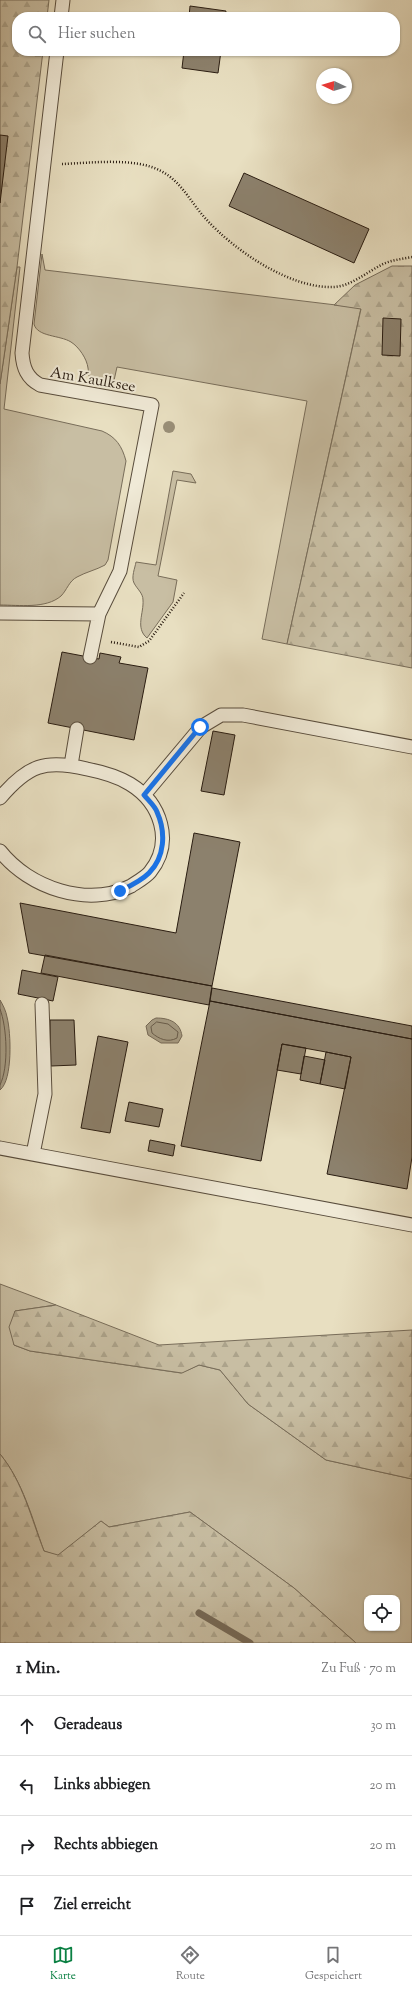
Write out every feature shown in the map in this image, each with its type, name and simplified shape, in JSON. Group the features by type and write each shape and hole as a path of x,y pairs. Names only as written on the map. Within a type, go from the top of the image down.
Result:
{"lane":[{"path":"62,12 63,0"},
{"name":"Am Kaulksee","path":"56,56 22,353 26,372 32,380 40,385 152,405 120,571 99,614 90,657"},
{"path":"0,612 99,614"},
{"path":"144,795 200,727 221,715 243,715 412,747"},
{"path":"71,765 77,729"},
{"path":"0,798 15,781 29,771 54,763 71,765 116,777 130,784 144,795 157,811 164,844 150,872 120,891 102,894 78,894 43,884 23,874 8,862 0,852"},
{"path":"33,1154 44,1094 42,1004"},
{"path":"0,1148 412,1225"}],"path":[{"path":"44,165 114,163 140,165 160,171 174,180 187,193 206,218 233,246 268,267 315,286 335,287 359,278 392,261 412,257"},
{"path":"94,638 139,647 150,641 184,593"}],"green space":[{"path":"0,0 49,0 48,12 12,12 12,56 42,56 17,267 0,384"},
{"path":"42,254 45,270 361,308 287,644 262,639 307,401 117,367 113,385 91,380 86,361 77,347 66,340 44,334 36,328 34,324"},
{"path":"392,266 412,266 412,668 287,644 361,309 334,305 355,285"},
{"path":"17,267 20,267 4,409 107,433 118,443 123,451 126,461 108,560 105,565 74,579 61,596 55,600 40,605 24,606 0,605 0,384"},
{"path":"173,471 191,474 196,483 177,480 158,576 177,580 173,602 147,638 141,630 143,598 133,581 133,575 136,562 156,565"},
{"path":"0,1284 56,1305 15,1311 14,1345 30,1351 181,1373 199,1365 220,1370 248,1404 326,1460 412,1479 412,1643 356,1643 294,1588 190,1512 109,1527 101,1521 58,1556 44,1551 21,1488 0,1454"},
{"path":"56,1305 159,1345 412,1330 412,1479 326,1460 248,1404 220,1370 199,1365 182,1373 30,1351 14,1345 9,1327 15,1311"},
{"path":"0,1454 15,1476 21,1488 44,1551 58,1555 101,1521 109,1527 190,1512 294,1588 356,1643 0,1643"}],"water":[{"path":"0,1000 7,1015 10,1055 7,1076 4,1085 0,1090"},
{"path":"156,1018 169,1020 179,1027 182,1036 178,1043 161,1043 148,1035 146,1026"}],"building":[{"path":"190,6 226,11 226,12 189,12"},
{"path":"183,56 220,56 218,73 182,68"},
{"path":"0,135 8,136 0,203"},
{"path":"244,173 369,229 354,263 229,206"},
{"path":"383,318 401,319 400,356 382,355"},
{"path":"62,652 99,659 100,653 121,657 119,663 148,668 134,740 48,723"},
{"path":"213,731 235,735 224,795 201,791"},
{"path":"194,833 240,842 212,986 29,953 20,903 176,933"},
{"path":"45,955 212,986 209,1005 41,973"},
{"path":"22,970 58,977 53,1001 18,994"},
{"path":"212,988 412,1026 412,1039 210,1001"},
{"path":"210,1001 412,1039 412,1157 407,1189 327,1174 351,1057 326,1052 282,1044 261,1161 181,1146"},
{"path":"50,1020 74,1020 76,1065 51,1066"},
{"path":"98,1036 128,1042 110,1133 81,1128"},
{"path":"282,1044 306,1048 301,1074 277,1070"},
{"path":"326,1052 351,1057 345,1089 320,1084"},
{"path":"304,1056 325,1060 320,1084 300,1080"},
{"path":"129,1102 163,1109 159,1127 125,1121"},
{"path":"150,1140 175,1145 173,1156 148,1151"}],"waterway":[{"path":"199,1613 250,1643"}],"route":[{"path":"120,891 150,872 164,844 157,811 144,795 200,727"}]}
